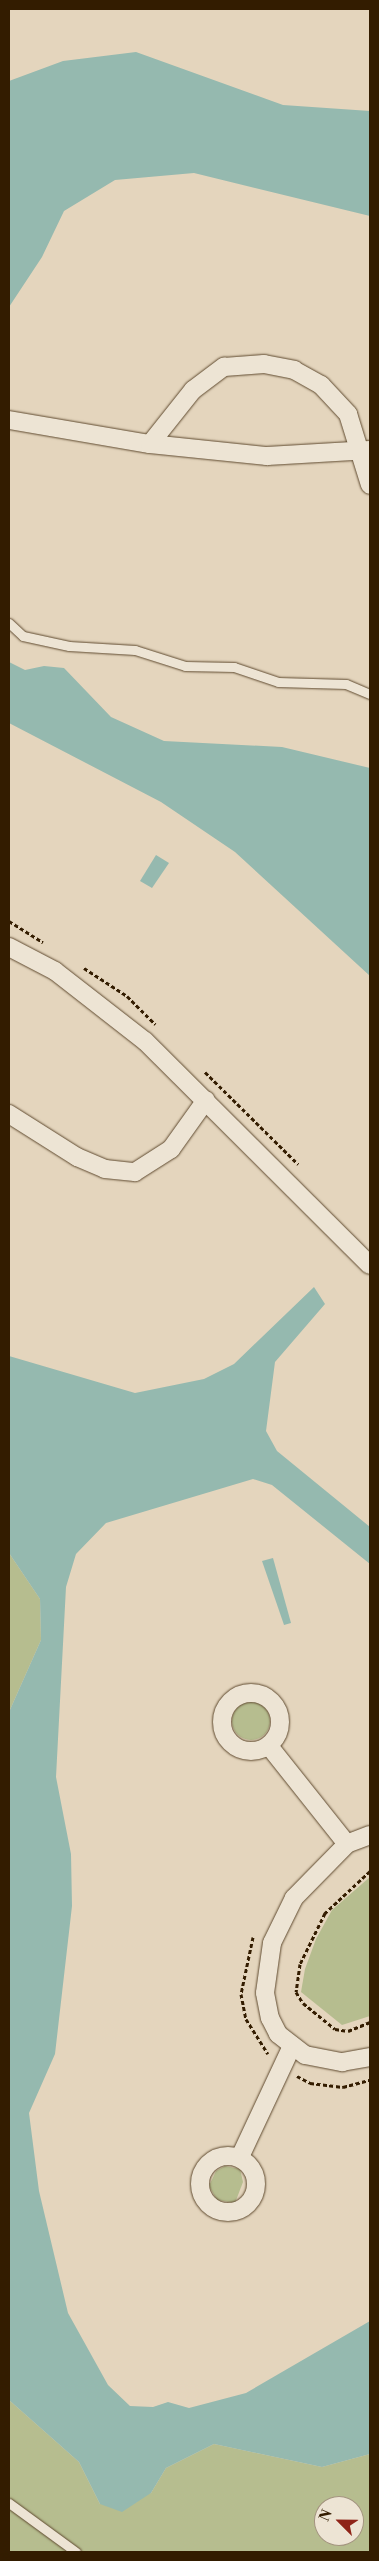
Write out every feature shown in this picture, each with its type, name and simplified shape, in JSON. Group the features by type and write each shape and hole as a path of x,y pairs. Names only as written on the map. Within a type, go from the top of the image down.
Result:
{"street":[{"path":"150,444 193,390 224,367 264,364 294,370 321,385 348,414 365,451 370,485"},
{"path":"11,419 150,444 267,456 365,451"},
{"path":"9,947 56,971 145,1041 206,1100 325,1223 370,1265"},
{"path":"9,1114 77,1157 105,1169 135,1172 171,1149 206,1100"},
{"path":"269,1746 347,1844"},
{"path":"370,1835 347,1844 294,1898 272,1943 265,1993 270,2018 278,2034 305,2055 342,2062 370,2057"},
{"path":"240,2158 283,2069 292,2046"}],"lane":[{"path":"9,623 23,636 69,646 135,650 185,666 234,667 278,682 346,684 370,694"},
{"path":"9,2502 76,2552"}],"path":[{"path":"370,1871 325,1913 300,1964 296,1992 303,2004 335,2029 348,2031 370,2022"},
{"path":"255,1933 241,1994 246,2020 260,2045 283,2069 310,2083 343,2087 370,2080"}],"green space":[{"path":"9,1553 40,1599 41,1640 9,1712"},
{"path":"251,1702 264,1708 270,1721 264,1734 251,1740 238,1734 232,1721 238,1708"},
{"path":"370,1877 370,2016 342,2025 301,1992 305,1969 316,1939 332,1910"},
{"path":"225,2166 240,2169 243,2182 235,2203 217,2200 209,2186 216,2171"},
{"path":"9,2400 79,2462 100,2504 151,2493 166,2468 214,2444 322,2467 370,2454 370,2552 9,2552"}],"water":[{"path":"136,52 283,105 370,111 370,216 194,173 115,180 64,211 42,257 9,307 9,81 63,61"},
{"path":"9,662 25,670 44,666 64,668 111,717 164,741 282,747 370,768 370,976 235,852 161,802 9,723"},
{"path":"156,855 169,863 152,888 140,881"},
{"path":"314,1287 325,1304 275,1362 266,1431 277,1451 370,1527 370,1564 272,1485 253,1479 106,1523 76,1554 66,1587 56,1777 71,1854 72,1906 55,2054 29,2113 39,2191 68,2313 108,2385 130,2406 153,2407 168,2402 189,2408 246,2393 370,2321 370,2454 322,2467 214,2444 166,2468 151,2493 122,2512 100,2504 79,2462 9,2400 9,1712 41,1640 40,1599 9,1553 9,1356 135,1393 204,1379 234,1364"},
{"path":"273,1558 291,1623 284,1625 262,1561"}]}
